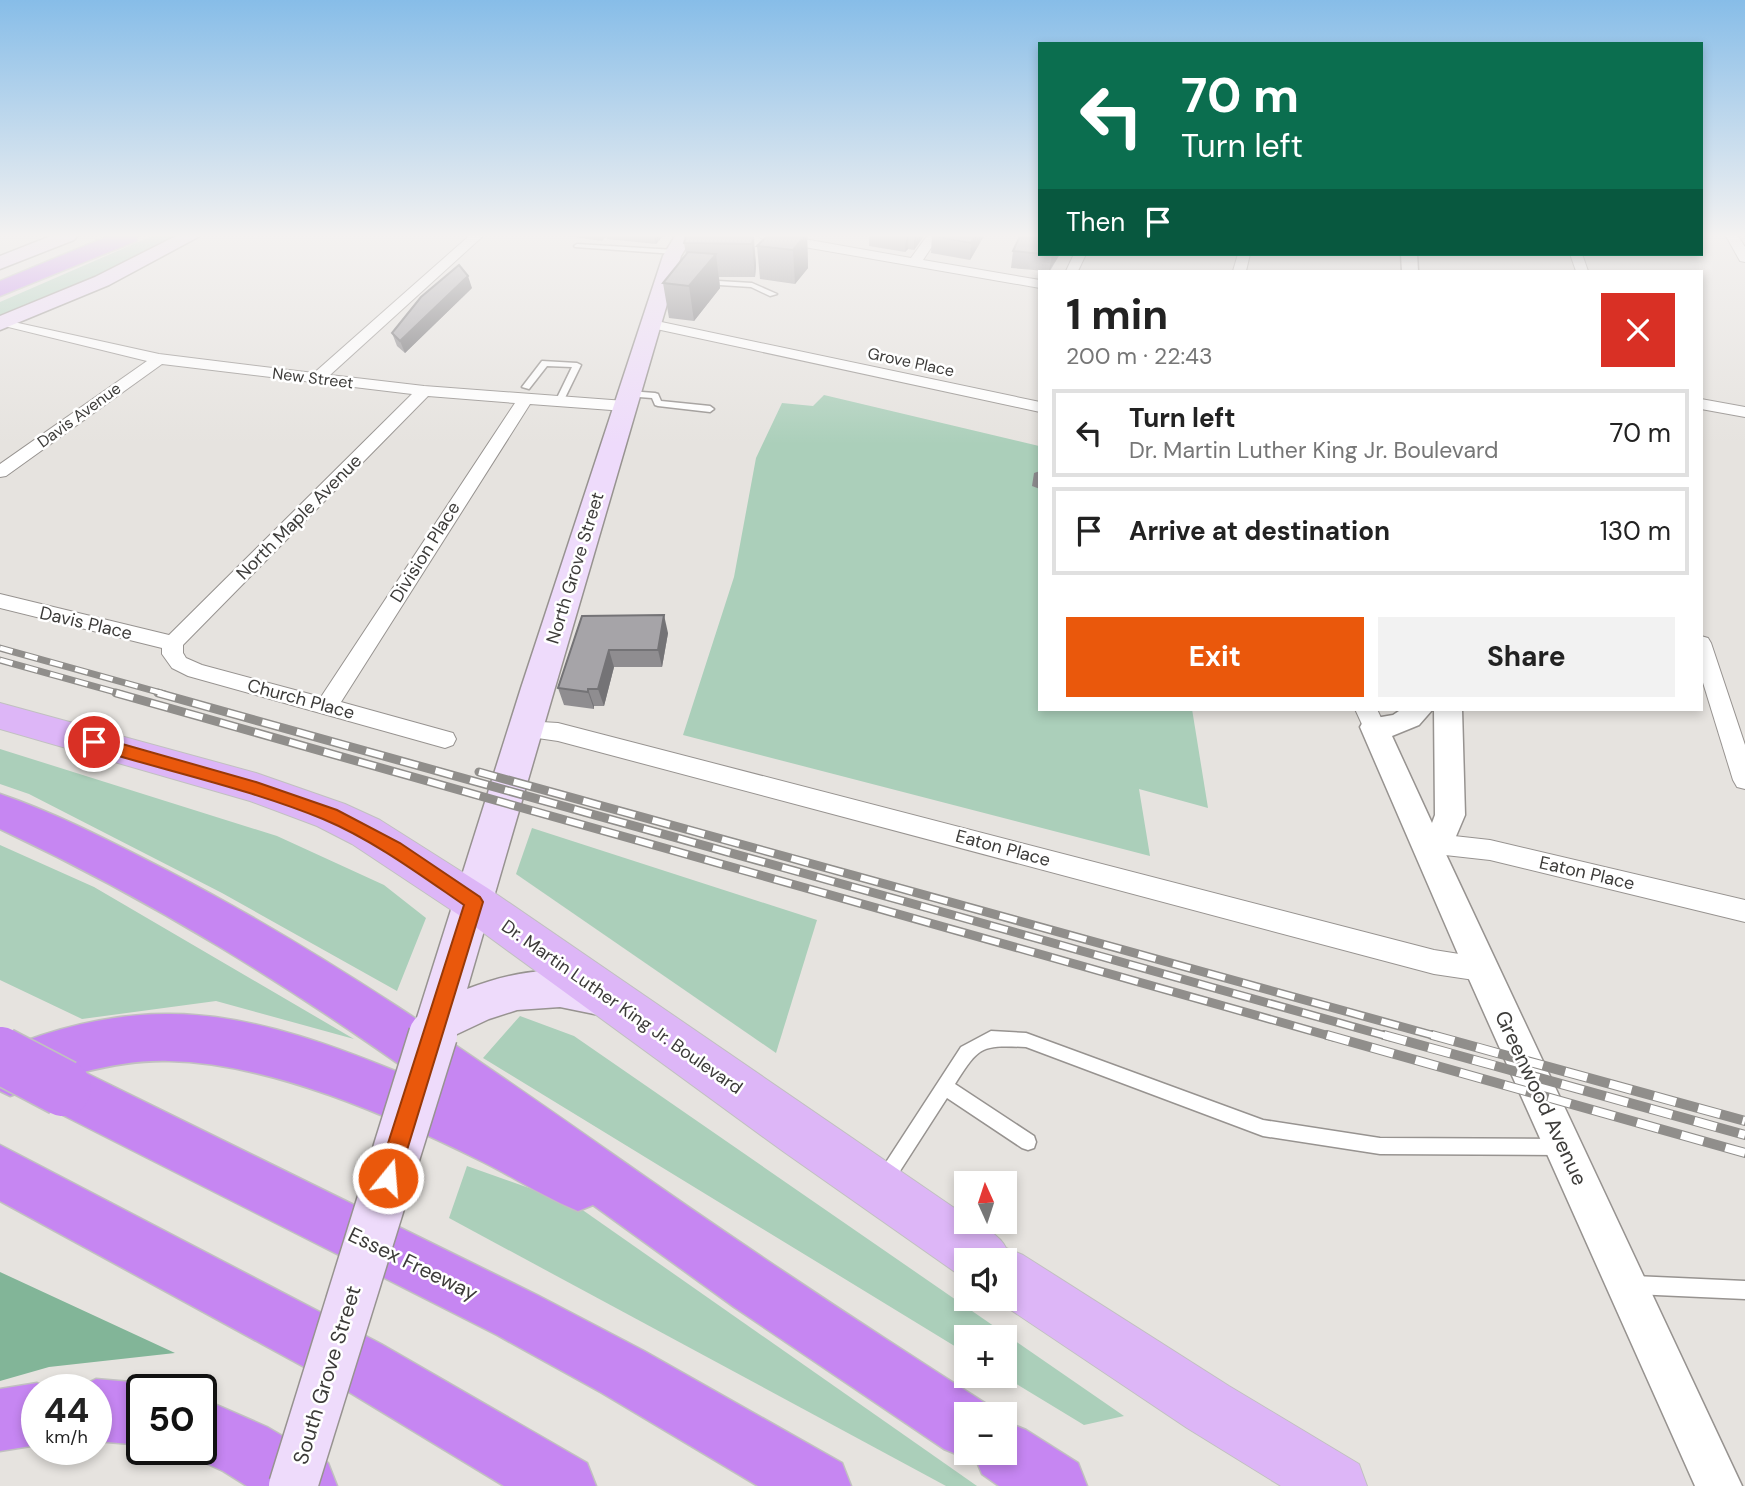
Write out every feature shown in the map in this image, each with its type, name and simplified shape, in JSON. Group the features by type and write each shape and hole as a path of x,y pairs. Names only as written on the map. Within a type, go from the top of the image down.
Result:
{"highway":[{"path":"0,811 139,874 269,948 446,1065 755,1287 954,1419"},
{"path":"0,1074 65,1053 118,1042 163,1037 225,1042 275,1055 373,1087 481,1133 556,1172 755,1287"},
{"name":"Essex Freeway","path":"0,1055 293,1206 517,1315 623,1372 819,1486"},
{"path":"0,1172 360,1365 564,1486"},
{"path":"0,1420 21,1417"},
{"path":"217,1436 245,1449 305,1486"},
{"path":"1017,1461 1055,1486"}],"main road":[{"path":"2,323 44,305"},
{"name":"North Grove Street","path":"474,902 627,400 652,324 663,305"},
{"name":"Dr. Martin Luther King Jr. Boulevard","path":"0,716 243,785 331,815 394,848 966,1248"},
{"name":"South Grove Street","path":"293,1486 474,902"},
{"path":"436,1024 490,998 526,988 578,989 614,1000"},
{"path":"1017,1282 1337,1486"}],"street":[{"path":"318,378 399,305"},
{"name":"New Street","path":"2,323 159,359 424,391 525,393 559,402 627,400"},
{"name":"Grove Place","path":"652,324 1038,407"},
{"name":"Davis Avenue","path":"0,472 159,359"},
{"name":"North Maple Avenue","path":"173,643 424,391"},
{"name":"Division Place","path":"327,706 525,393"},
{"path":"1703,404 1745,412"},
{"name":"Davis Place","path":"0,601 173,643"},
{"name":"Church Place","path":"173,643 172,654 179,663 196,671 446,739"},
{"path":"1703,649 1745,780"},
{"path":"1370,718 1398,724 1417,711"},
{"path":"1427,843 1443,832 1450,815 1448,711"},
{"name":"Greenwood Avenue","path":"1370,718 1481,968 1719,1486"},
{"name":"Eaton Place","path":"525,729 558,732 1434,962 1481,968"},
{"name":"Eaton Place","path":"1427,843 1490,850 1745,911"}],"lane":[{"path":"525,393 545,363 577,365 559,402"},
{"path":"627,400 655,396 658,403 710,409"},
{"path":"879,1189 967,1052 990,1038 1026,1040 1263,1128 1380,1146 1563,1147"},
{"path":"945,1087 1028,1142"},
{"path":"1626,1284 1745,1290"}],"green space":[{"path":"0,305 31,305 0,318"},
{"path":"824,395 1038,446 1038,711 1192,711 1208,808 1139,789 1150,856 683,735 734,577 756,458 782,403 813,406"},
{"path":"0,749 277,836 384,885 426,918 397,991 222,893 29,794 0,784"},
{"path":"532,828 817,920 776,1053 516,874"},
{"path":"0,845 94,887 354,1039 216,1001 82,1019 0,980"},
{"path":"520,1016 574,1036 954,1299 954,1311 972,1311 992,1325 954,1325 954,1346 483,1058"},
{"path":"467,1166 574,1204 977,1486 946,1486 449,1218"},
{"path":"0,1272 175,1353 49,1367 0,1381"},
{"path":"1017,1342 1124,1416 1084,1425 1017,1384"}],"building":[{"path":"414,305 437,305 400,341 392,333"},
{"path":"664,615 658,650 609,650 598,689 588,689 588,692 558,688 582,616"}],"railway":[{"path":"0,648 165,694"},
{"path":"0,660 122,694"},
{"path":"116,693 1333,1037"},
{"path":"158,693 1390,1037"},
{"path":"479,772 1439,1037"},
{"path":"1327,1035 1745,1153"},
{"path":"1384,1035 1745,1135"},
{"path":"1432,1035 1745,1121"}],"route":[{"path":"94,742 256,788 331,815 394,848 474,902 388,1178"}]}
